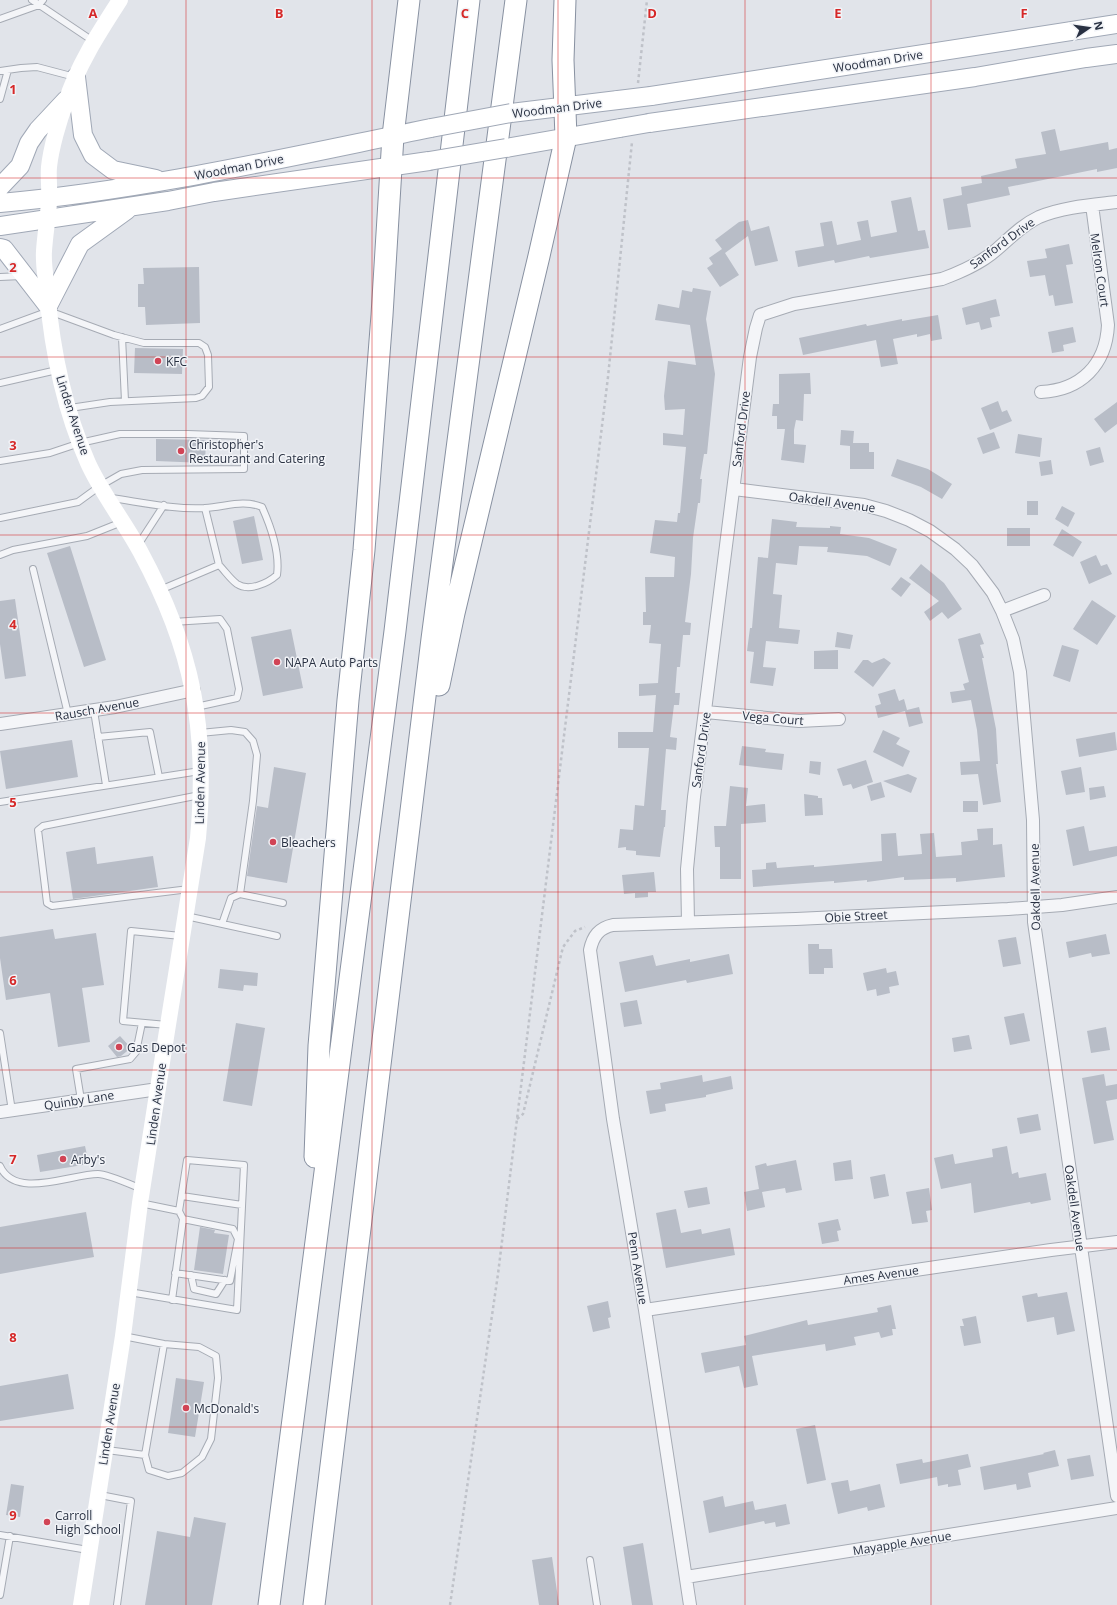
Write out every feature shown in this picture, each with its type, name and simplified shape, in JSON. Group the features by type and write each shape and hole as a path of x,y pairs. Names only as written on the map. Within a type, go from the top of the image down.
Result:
{"highway":[{"path":"310,1290 319,1046 348,700 364,550 382,315 393,136 409,0"},
{"path":"269,1605 395,631 469,0"},
{"path":"314,1605 434,623 516,0"},
{"path":"402,882 454,613 536,270 566,137 563,60 564,0"}],"main road":[{"name":"Linden Avenue","path":"81,1605 123,1336 158,1089 198,838 202,794 200,733 194,690 185,655 160,590 137,546 88,464 68,408 58,370 48,308 44,251 50,199 50,166 66,100 94,42 120,0"},
{"name":"Woodman Drive","path":"0,203 50,199 128,188 511,113 618,100 644,92 1117,24"},
{"name":"Woodman Drive","path":"0,226 131,207 214,192 430,161 566,137 626,132 649,123 975,77 1117,54"},
{"path":"76,78 83,135 94,154 112,170 164,181"},
{"path":"0,187 20,166 29,143 38,130 66,100"},
{"path":"0,248 4,249 48,308 80,244 131,207"}],"street":[{"name":"Sanford Drive","path":"688,922 687,869 694,797 750,357 760,315 794,304 942,279 979,263 1024,226 1038,217 1054,212 1117,202"},
{"name":"Melron Court","path":"1041,392 1067,387 1079,381 1089,373 1101,357 1107,338 1108,325 1092,205"},
{"name":"Oakdell Avenue","path":"734,489 864,505 886,511 909,520 930,531 955,549 972,566 993,593 1013,639 1020,672 1033,820 1034,922 1045,1007 1117,1496"},
{"path":"1002,611 1044,595"},
{"name":"Rausch Avenue","path":"0,724 116,708 194,690"},
{"name":"Vega Court","path":"706,712 799,721 839,719"},
{"name":"Obie Street","path":"597,933 605,927 613,925 804,919 1062,905 1117,896"},
{"name":"Penn Avenue","path":"597,933 591,941 590,950 613,1119 690,1605"},
{"name":"Quinby Lane","path":"6,1112 158,1089"},
{"name":"Ames Avenue","path":"644,1310 1043,1251 1117,1242"},
{"name":"Mayapple Avenue","path":"686,1577 1117,1508"}],"lane":[{"path":"32,0 41,2 94,42"},
{"path":"0,19 41,2"},
{"path":"0,72 37,67 76,78"},
{"path":"0,99 8,70"},
{"path":"0,277 25,276"},
{"path":"0,329 48,308 122,337 144,343 200,343 205,347 208,355 209,387 202,396 196,398 110,402 68,408"},
{"path":"122,337 124,401"},
{"path":"0,383 58,370"},
{"path":"0,461 50,453 80,443 120,434 244,436 244,469 142,470 121,474 103,491 78,502 0,518"},
{"path":"103,491 164,505 205,508 226,504 254,503 262,506 268,521 278,566 277,575 262,585 243,586 237,584 219,565 205,508"},
{"path":"137,546 164,505"},
{"path":"0,555 13,550 87,536 122,522"},
{"path":"160,590 219,565"},
{"path":"33,569 68,714"},
{"path":"173,622 220,619 227,629 239,690 237,698 196,707"},
{"path":"94,710 106,785"},
{"path":"200,733 231,730 245,732 253,741 257,755 253,801 240,894"},
{"path":"98,737 150,732 159,777"},
{"path":"0,802 202,771"},
{"path":"190,889 52,906 47,903 38,830 43,826 202,794"},
{"path":"222,924 231,898 240,894 283,903"},
{"path":"186,916 277,936"},
{"path":"168,1026 123,1021 131,931 182,936"},
{"path":"81,1100 76,1069 130,1059 136,1052 142,1023"},
{"path":"0,1033 5,1069 6,1112"},
{"path":"129,1292 172,1300 237,1310 244,1164 187,1160 179,1211 183,1219 172,1300"},
{"path":"0,1166 11,1179 34,1184 99,1174 142,1196 179,1211"},
{"path":"182,1196 242,1205"},
{"path":"175,1273 230,1281 238,1239 233,1229 183,1219"},
{"path":"191,1275 194,1290 216,1294 225,1280"},
{"path":"123,1336 164,1344 199,1348 216,1356 218,1378 211,1439 202,1457 182,1473 168,1476 149,1470 145,1455 164,1344"},
{"path":"105,1450 145,1455"},
{"path":"98,1494 131,1501 117,1605"},
{"path":"0,1534 90,1551"},
{"path":"0,1595 10,1536"},
{"path":"590,1560 597,1605"}],"path":[{"path":"644,92 647,0"},
{"path":"450,1605 498,1274 608,377 626,132"},
{"path":"516,1120 523,1114 563,947 575,930 589,926 597,933"}],"building":[{"path":"1055,129 1060,151 1108,142 1109,150 1117,148 1117,168 1097,172 1097,169 1008,187 1010,195 967,204 971,227 948,230 943,199 962,195 961,187 982,183 981,176 1017,168 1015,159 1046,154 1041,132"},
{"path":"911,197 918,231 925,230 929,248 870,258 869,256 835,263 834,260 798,267 795,251 824,246 820,223 832,221 837,245 861,240 857,222 868,220 871,237 897,232 891,201"},
{"path":"748,220 751,231 769,226 778,261 755,266 748,236 725,253 739,275 720,287 707,268 713,264 709,258 722,249 715,240 739,222"},
{"path":"1069,244 1073,264 1066,265 1073,303 1055,306 1053,295 1049,296 1045,275 1030,277 1027,261 1047,258 1045,249"},
{"path":"199,267 200,323 146,325 145,307 138,307 138,284 144,284 143,268"},
{"path":"693,288 711,291 706,319 715,374 707,454 704,454 700,479 702,479 700,503 698,503 693,538 691,574 685,622 691,623 690,635 683,635 680,667 677,667 675,693 680,693 679,705 674,705 670,737 677,738 676,750 666,749 661,810 666,810 660,857 636,855 636,851 626,850 626,847 618,848 620,829 633,830 635,805 644,806 649,748 618,748 618,732 653,732 656,695 639,696 639,684 658,683 661,644 649,643 651,625 643,625 643,612 646,612 645,577 674,577 675,557 650,553 655,520 677,522 678,513 680,513 686,447 663,445 663,433 683,435 685,409 665,410 664,396 668,361 696,365 690,325 655,320 658,304 679,308 682,290 692,292"},
{"path":"996,299 1000,316 990,318 992,327 981,330 979,322 966,325 962,308"},
{"path":"938,315 942,339 931,341 930,334 917,337 917,334 893,339 898,364 881,367 876,340 803,355 799,338 866,324 867,326 902,319 902,321"},
{"path":"1073,327 1076,342 1063,345 1064,351 1052,353 1048,332"},
{"name":"KFC","path":"135,348 183,349 182,374 134,373"},
{"path":"810,373 811,394 804,394 803,421 796,420 794,430 794,444 806,445 804,463 781,460 785,429 777,429 777,416 772,416 773,404 779,404 779,374"},
{"path":"998,401 1002,412 1007,410 1012,421 990,430 981,408"},
{"path":"1117,402 1117,424 1105,433 1094,419"},
{"path":"841,430 854,431 853,443 869,443 869,452 874,452 874,469 850,469 850,446 840,445"},
{"path":"994,432 1000,448 983,454 977,438"},
{"path":"1018,434 1042,438 1040,457 1015,453"},
{"name":"Christopher's Restaurant and Catering","path":"156,439 206,440 205,463 156,461"},
{"path":"1100,447 1104,462 1090,466 1086,451"},
{"path":"897,459 928,469 952,484 942,499 921,487 891,476"},
{"path":"1051,460 1053,474 1041,476 1039,462"},
{"path":"1027,501 1038,501 1038,515 1027,515"},
{"path":"1062,506 1075,513 1068,527 1055,519"},
{"path":"254,516 263,560 242,564 233,521"},
{"path":"772,519 797,522 796,527 841,527 840,534 869,538 897,549 890,566 867,556 827,552 828,547 799,546 797,565 776,563 773,594 782,595 779,628 800,630 798,644 766,641 763,667 776,668 773,686 750,683 754,652 747,651 750,628 752,628 758,557 768,558"},
{"path":"1007,528 1030,528 1030,546 1007,546"},
{"path":"1062,529 1082,542 1073,557 1053,545"},
{"path":"70,546 106,660 84,667 47,553"},
{"path":"1096,555 1101,566 1107,564 1112,574 1089,584 1080,562"},
{"path":"921,564 944,583 962,609 948,619 942,612 930,621 924,612 939,601 909,578"},
{"path":"901,577 911,584 901,597 891,589"},
{"path":"15,599 26,676 5,679 0,644 0,601"},
{"path":"1092,600 1116,616 1097,645 1073,629"},
{"name":"NAPA Auto Parts","path":"291,629 303,688 263,696 251,637"},
{"path":"837,632 853,635 850,649 835,647"},
{"path":"980,633 984,644 980,645 984,658 982,658 996,729 998,764 996,764 1001,802 983,805 978,774 961,775 960,762 980,761 977,730 971,700 952,703 950,692 965,690 963,684 969,682 958,639"},
{"path":"1062,645 1079,650 1070,682 1053,676"},
{"path":"838,650 838,669 814,669 814,651"},
{"path":"884,658 891,663 873,687 854,672 863,660 868,660 872,663"},
{"path":"895,689 899,701 904,699 907,710 919,707 923,723 909,727 905,711 878,718 875,706 881,704 878,694"},
{"path":"883,730 900,738 896,744 910,751 903,767 873,752"},
{"path":"1115,732 1117,750 1079,757 1076,739"},
{"path":"72,740 78,777 6,789 0,751"},
{"path":"742,746 766,749 765,752 784,754 782,770 739,765"},
{"path":"866,760 873,782 853,789 851,784 843,786 837,769"},
{"path":"810,761 821,762 820,775 809,773"},
{"name":"Bleachers","path":"274,767 306,773 287,883 247,876 257,806 268,808"},
{"path":"1081,767 1085,792 1066,795 1061,771"},
{"path":"908,774 917,778 911,793 883,781"},
{"path":"881,782 885,797 871,801 867,786"},
{"path":"730,786 748,788 746,806 765,804 766,822 741,824 741,879 720,879 720,847 715,847 714,826 726,826"},
{"path":"1104,786 1106,797 1090,800 1089,788"},
{"path":"804,794 822,798 823,815 805,816"},
{"path":"963,801 978,801 978,812 963,812"},
{"path":"1084,826 1089,851 1117,846 1117,856 1073,866 1066,830"},
{"path":"993,828 993,845 1002,844 1005,877 956,882 956,878 904,880 904,877 867,882 867,880 834,883 834,881 753,887 752,870 766,869 766,863 776,862 777,868 814,865 814,867 882,861 881,834 896,833 898,856 922,854 920,834 934,833 936,857 962,855 961,842 978,840 977,829"},
{"path":"95,847 97,864 153,856 158,887 73,899 66,852"},
{"path":"654,872 656,892 648,892 648,897 635,898 635,893 624,894 622,875"},
{"path":"53,929 55,939 96,933 104,985 82,988 90,1042 58,1047 50,993 6,1000 0,958 0,937"},
{"path":"1106,934 1110,954 1092,957 1091,953 1069,958 1066,942"},
{"path":"1016,937 1021,964 1003,967 998,940"},
{"path":"808,944 819,944 819,949 832,949 833,968 824,968 824,974 809,974"},
{"path":"729,954 733,974 687,983 686,980 625,992 619,962 653,955 656,966 690,959 690,962"},
{"path":"886,968 887,973 896,971 899,985 889,987 890,993 877,996 876,989 867,991 863,973"},
{"path":"220,969 258,973 257,986 244,985 243,991 218,988"},
{"path":"637,1000 642,1024 624,1027 620,1003"},
{"path":"1024,1013 1030,1041 1010,1045 1004,1017"},
{"path":"236,1023 265,1028 252,1106 223,1101"},
{"path":"1106,1027 1110,1050 1091,1053 1087,1031"},
{"path":"969,1035 972,1049 954,1052 952,1038"},
{"name":"Gas Depot","path":"120,1036 131,1048 121,1056 117,1057 108,1046"},
{"path":"1104,1074 1106,1086 1117,1084 1117,1099 1106,1101 1114,1140 1094,1144 1082,1078"},
{"path":"702,1075 703,1082 731,1076 733,1089 706,1095 706,1097 665,1104 666,1111 650,1114 646,1091 661,1089 660,1083"},
{"path":"1038,1114 1041,1130 1020,1134 1017,1118"},
{"name":"Arby's","path":"85,1146 89,1164 40,1172 37,1155"},
{"path":"1007,1146 1012,1174 1018,1172 1019,1178 1046,1173 1051,1200 1031,1204 1030,1202 974,1213 971,1183 941,1189 934,1158 953,1154 955,1164 993,1157 992,1149"},
{"path":"796,1160 802,1190 786,1193 785,1188 762,1192 765,1207 747,1211 744,1192 759,1189 755,1166 766,1163 767,1166"},
{"path":"851,1160 853,1179 835,1181 833,1163"},
{"path":"885,1174 889,1196 874,1199 870,1177"},
{"path":"707,1187 710,1204 688,1208 684,1191"},
{"path":"929,1188 932,1210 926,1211 928,1222 912,1224 906,1192"},
{"path":"676,1209 681,1233 701,1229 702,1234 730,1228 735,1255 666,1268 656,1213"},
{"path":"86,1212 94,1257 0,1274 0,1227"},
{"path":"838,1219 841,1230 837,1231 839,1241 822,1244 818,1223"},
{"path":"200,1227 215,1230 214,1233 229,1235 223,1274 194,1270"},
{"path":"1067,1292 1075,1331 1057,1335 1054,1317 1027,1322 1022,1296 1037,1293 1038,1297"},
{"path":"608,1301 611,1317 608,1318 610,1328 593,1332 587,1306"},
{"path":"891,1305 896,1329 892,1329 893,1335 881,1338 879,1332 854,1337 856,1345 826,1351 825,1344 752,1356 758,1385 744,1388 739,1366 705,1373 701,1353 746,1345 744,1336 807,1320 808,1325 878,1312 877,1308"},
{"path":"976,1316 981,1343 964,1346 960,1326 964,1326 962,1319"},
{"path":"68,1374 74,1409 0,1421 0,1386"},
{"name":"McDonald's","path":"176,1378 204,1382 195,1437 168,1433"},
{"path":"815,1425 826,1480 807,1484 796,1429"},
{"path":"1055,1450 1059,1466 1028,1473 1031,1487 1017,1490 1016,1484 984,1490 980,1467 1044,1454 1043,1453"},
{"path":"968,1454 971,1467 958,1470 961,1485 948,1487 948,1484 938,1486 937,1477 900,1484 896,1464 922,1459 923,1463"},
{"path":"1090,1455 1094,1476 1071,1480 1067,1459"},
{"path":"848,1480 850,1491 880,1484 885,1507 868,1511 867,1507 838,1514 831,1483"},
{"path":"11,1484 24,1486 20,1517 6,1515"},
{"path":"723,1496 725,1507 753,1501 755,1510 786,1504 790,1524 776,1527 775,1522 765,1524 764,1521 709,1533 703,1501"},
{"path":"194,1517 226,1523 212,1605 145,1605 157,1531 190,1537"},
{"path":"643,1543 653,1605 632,1605 623,1547"},
{"path":"552,1557 559,1605 539,1605 532,1560"}],"place":[{"name":"KFC","path":"158,361"},
{"name":"Christopher's Restaurant and Catering","path":"181,451"},
{"name":"NAPA Auto Parts","path":"277,662"},
{"name":"Bleachers","path":"273,842"},
{"name":"Gas Depot","path":"119,1047"},
{"name":"Arby's","path":"63,1159"},
{"name":"McDonald's","path":"186,1408"},
{"name":"Carroll High School","path":"47,1522"}]}
